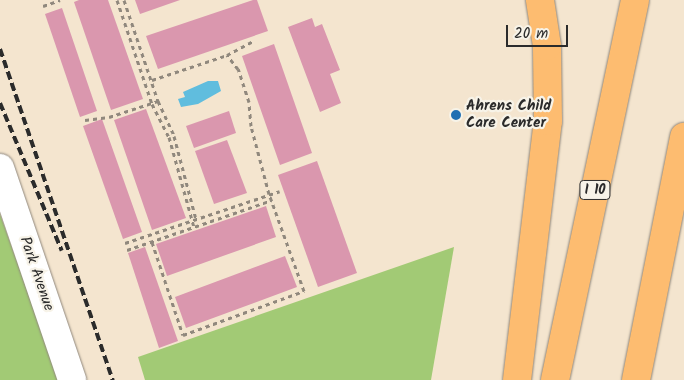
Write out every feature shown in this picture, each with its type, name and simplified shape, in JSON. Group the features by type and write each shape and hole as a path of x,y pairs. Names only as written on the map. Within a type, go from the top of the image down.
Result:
{"highway":[{"path":"517,380 548,121 547,46 540,0"},
{"name":"I 10","path":"554,380 635,0"},
{"path":"636,380 684,137"}],"street":[{"name":"Park Avenue","path":"0,168 72,380"}],"path":[{"path":"42,6 60,0"},
{"path":"117,0 152,104 169,137 194,220"},
{"path":"124,0 158,101 174,136 194,220 194,227"},
{"path":"152,80 227,55 253,41"},
{"path":"152,242 183,335 304,292 269,194 251,126 249,102 238,69 227,55"},
{"path":"85,120 109,117 158,101"},
{"path":"124,243 280,191"},
{"path":"127,250 272,200"}],"green space":[{"path":"0,214 59,380 0,380"},
{"path":"454,247 431,380 145,380 138,357"}],"water":[{"path":"208,81 218,81 221,91 198,104 181,107 178,99 185,97 183,92"}],"building":[{"path":"79,0 108,0 143,99 111,110 74,2"},
{"path":"135,0 180,0 140,14"},
{"path":"257,0 268,31 158,69 146,36"},
{"path":"62,8 97,111 80,117 45,14"},
{"path":"312,18 315,27 322,24 340,70 330,74 341,103 320,112 288,27"},
{"path":"274,44 312,153 280,165 242,56"},
{"path":"146,109 186,218 152,230 114,120"},
{"path":"229,111 236,133 194,148 186,126"},
{"path":"102,119 142,232 123,239 83,126"},
{"path":"227,140 247,193 214,204 195,151"},
{"path":"317,161 357,273 318,287 278,175"},
{"path":"266,206 276,237 167,276 156,244"},
{"path":"145,247 178,341 159,348 128,253"},
{"path":"285,256 297,287 186,328 175,297"}],"railway":[{"path":"0,49 113,380"},
{"path":"0,103 62,251"}],"place":[{"name":"Ahrens Child Care Center","path":"456,115"}]}
